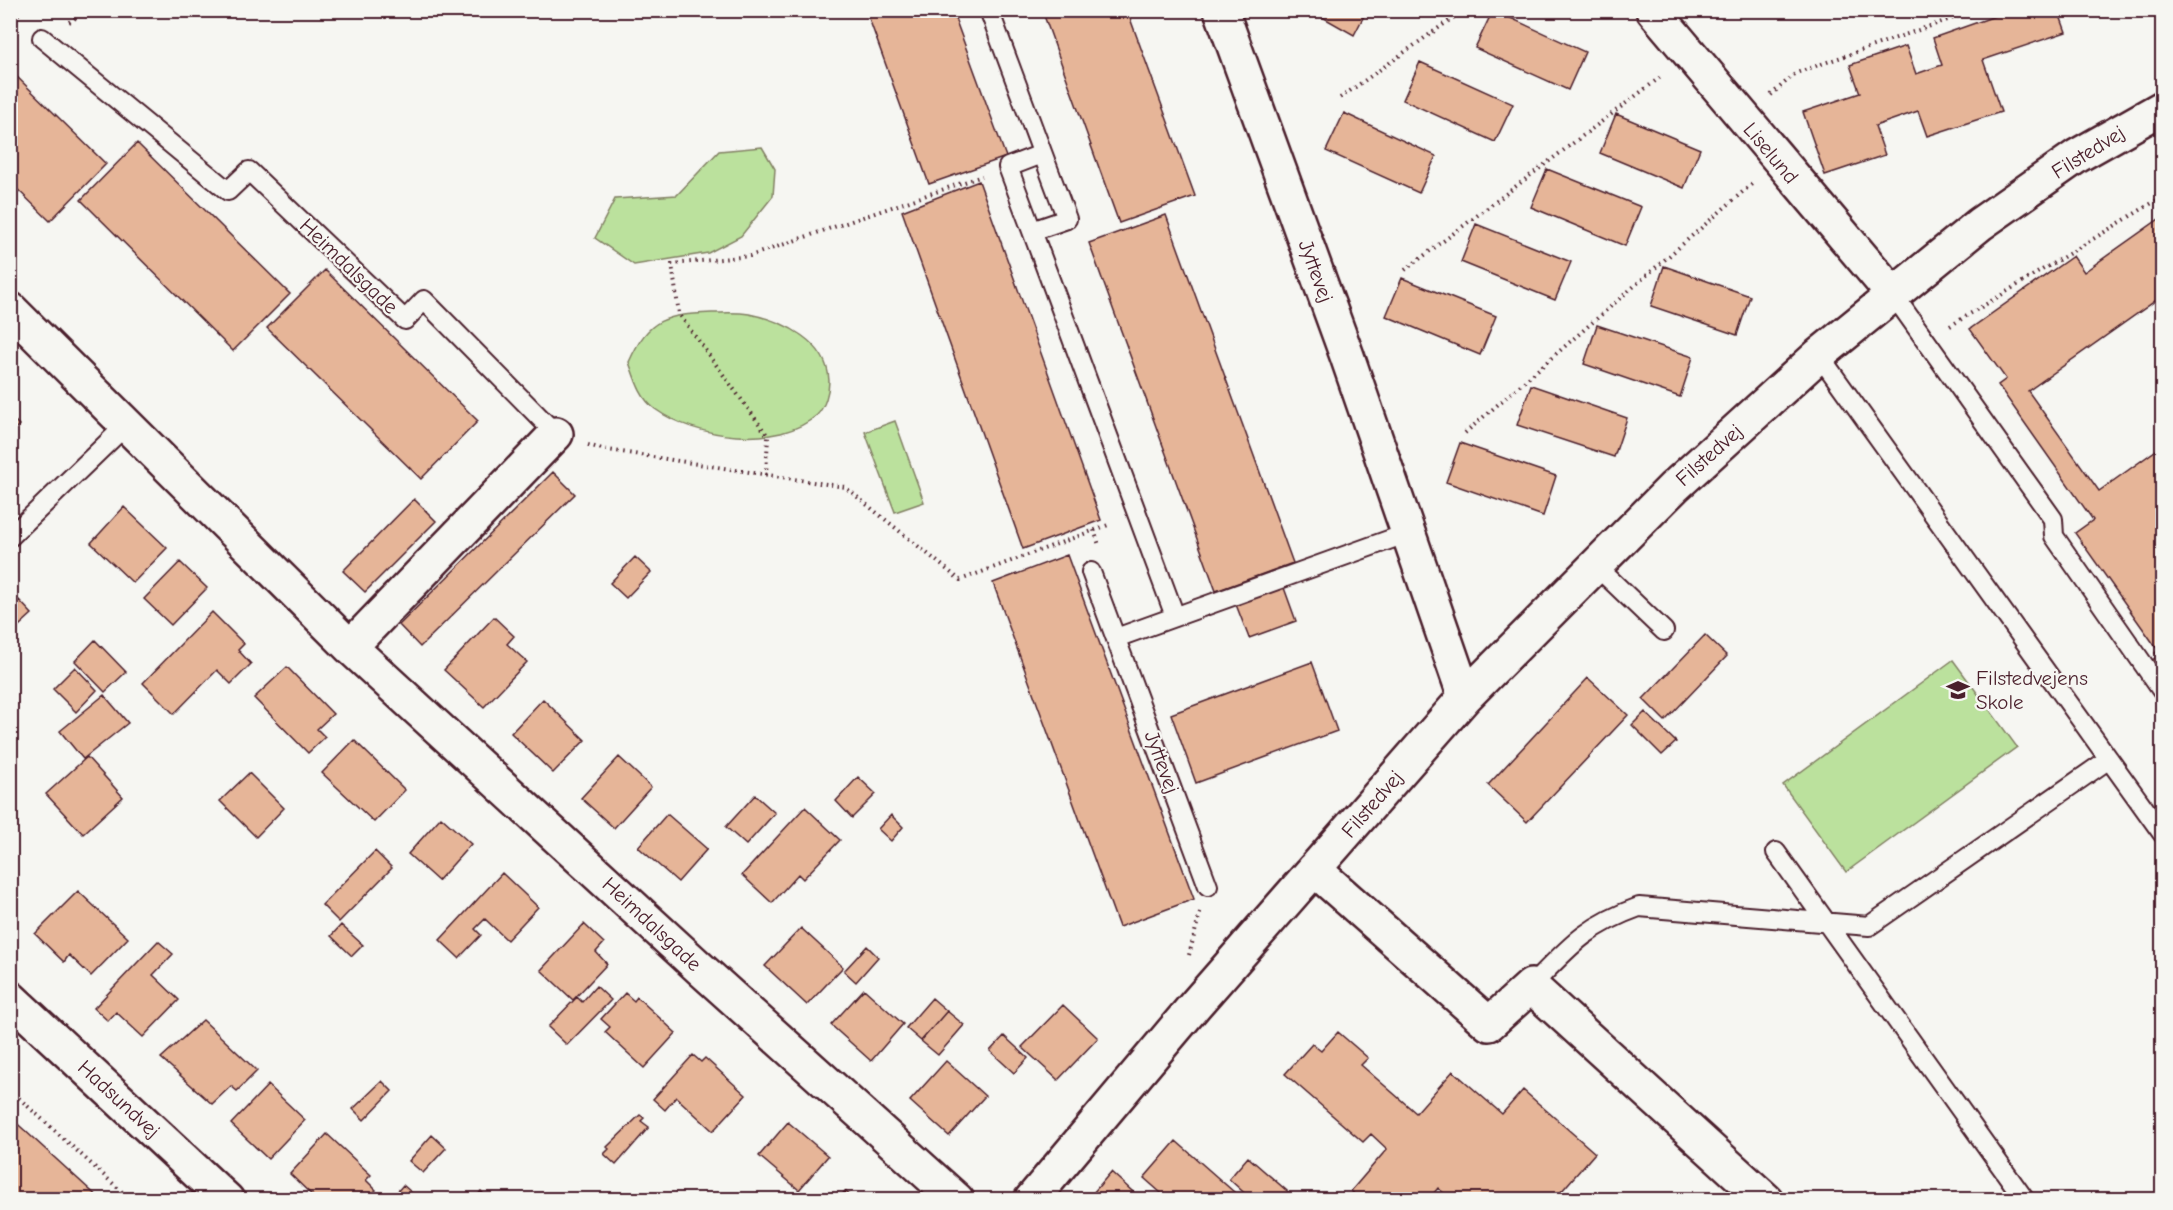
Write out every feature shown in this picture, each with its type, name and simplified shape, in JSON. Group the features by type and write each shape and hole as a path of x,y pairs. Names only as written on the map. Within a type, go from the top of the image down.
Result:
{"street":[{"name":"Jyttevej","path":"1221,10 1465,697"},
{"name":"Liselund","path":"1653,10 1892,293"},
{"name":"Filstedvej","path":"1031,1200 1314,869 1465,697 1674,487 1819,355 1892,293 1980,224 2077,156 2163,108"},
{"name":"Heimdalsgade","path":"10,309 350,647 704,972 957,1200"},
{"path":"350,647 556,434"},
{"path":"1314,869 1489,1024 1531,986 1766,1200"},
{"name":"Hadsundvej","path":"10,998 227,1200"}],"lane":[{"path":"989,10 1067,219 1032,231"},
{"name":"Heimdalsgade","path":"42,38 228,191 249,171 405,320 424,300 556,434"},
{"path":"1042,153 1008,167 1175,616"},
{"path":"1892,293 2053,519 2054,536 2163,691"},
{"path":"1819,355 2163,833"},
{"path":"10,537 126,425"},
{"path":"1116,638 1408,533"},
{"path":"1595,564 1664,630"},
{"name":"Jyttevej","path":"1091,572 1208,886"},
{"path":"1531,986 1581,935 1609,918 1639,907 1869,926 2109,759"},
{"path":"1776,852 2025,1200"}],"path":[{"path":"1340,98 1464,10"},
{"path":"1743,119 1796,74 1976,10"},
{"path":"1405,270 1689,55"},
{"path":"1465,433 1780,163"},
{"path":"766,475 768,436 679,314 672,264 750,256 1008,167"},
{"path":"1927,341 2163,196"},
{"path":"556,434 602,449 845,487 960,579 1136,514"},
{"path":"10,1090 131,1200"}],"green space":[{"path":"762,147 775,169 773,196 741,236 708,253 634,265 595,238 615,199 677,195 719,151"},
{"path":"744,313 762,317 789,328 812,345 821,355 827,367 829,381 826,399 817,415 800,426 781,433 736,436 692,427 672,419 650,405 639,388 629,362 636,347 652,327 661,321 682,315"},
{"path":"895,421 924,502 895,512 865,432"},
{"path":"1953,660 2017,747 1846,872 1783,785"}],"building":[{"path":"866,10 952,10 1006,157 929,184"},
{"path":"1042,10 1127,10 1195,196 1119,223"},
{"path":"1310,10 1367,10 1354,35"},
{"path":"1493,10 1585,52 1568,90 1475,48"},
{"path":"2012,10 2058,10 2066,32 1983,60 2001,112 1927,136 1918,111 1875,126 1885,155 1825,175 1803,112 1860,93 1850,65 1906,46 1916,74 1942,65 1933,38"},
{"path":"1420,62 1513,104 1495,142 1403,100"},
{"path":"10,70 106,164 50,221 10,182"},
{"path":"1344,113 1436,156 1419,193 1326,151"},
{"path":"1616,114 1700,149 1684,188 1600,153"},
{"path":"137,143 290,294 233,351 81,200"},
{"path":"1547,169 1641,207 1625,246 1531,207"},
{"path":"979,181 1101,520 1023,549 902,211"},
{"path":"1166,215 1293,563 1216,591 1089,243"},
{"path":"2162,217 2162,296 2028,391 2099,491 2162,446 2161,674 2151,661 2158,656 2155,653 2158,650 2075,533 2093,520 1998,385 2006,379 1970,329 2073,256 2084,272"},
{"path":"1476,224 1571,262 1555,300 1461,262"},
{"path":"1664,266 1750,296 1737,335 1651,306"},
{"path":"325,270 478,421 421,479 267,328"},
{"path":"1402,278 1496,316 1480,355 1386,316"},
{"path":"1597,325 1693,357 1680,397 1584,364"},
{"path":"1531,385 1627,418 1614,457 1517,425"},
{"path":"10,416 19,425 10,434"},
{"path":"1460,443 1556,476 1543,516 1446,482"},
{"path":"553,472 575,494 420,647 399,625"},
{"path":"414,499 436,521 365,592 343,571"},
{"path":"124,507 167,548 133,583 91,543"},
{"path":"1067,555 1194,899 1119,927 993,583"},
{"path":"635,557 651,572 626,598 610,583"},
{"path":"180,562 207,588 171,625 144,599"},
{"path":"1283,585 1296,621 1249,638 1235,602"},
{"path":"19,600 32,614 10,634 10,608"},
{"path":"212,612 244,644 238,650 251,664 231,684 217,670 174,714 143,683"},
{"path":"494,617 514,636 507,644 527,662 484,707 444,670"},
{"path":"1705,635 1727,656 1665,721 1643,699"},
{"path":"95,640 126,672 105,692 75,661"},
{"path":"1312,662 1337,731 1196,783 1171,714"},
{"path":"75,667 97,690 76,712 53,689"},
{"path":"287,667 333,714 317,729 325,737 308,753 254,698"},
{"path":"1588,678 1628,715 1527,822 1488,785"},
{"path":"104,695 128,723 83,759 60,731"},
{"path":"543,699 585,740 553,773 511,733"},
{"path":"1645,712 1676,742 1662,755 1632,725"},
{"path":"354,740 405,790 374,822 322,773"},
{"path":"87,757 123,797 83,834 46,794"},
{"path":"619,757 651,787 614,828 581,798"},
{"path":"249,773 284,808 256,837 220,801"},
{"path":"858,777 876,794 852,818 836,801"},
{"path":"755,795 775,813 746,845 726,827"},
{"path":"805,807 840,840 803,879 798,874 772,903 742,875"},
{"path":"667,814 707,849 678,882 638,847"},
{"path":"891,815 903,827 891,841 878,829"},
{"path":"441,817 471,844 438,881 408,854"},
{"path":"375,851 392,868 339,922 322,905"},
{"path":"502,873 538,907 507,940 485,919 475,929 481,935 459,958 440,940"},
{"path":"78,891 128,938 91,976 69,955 64,962 35,934"},
{"path":"584,924 604,943 596,952 607,964 573,1000 541,970"},
{"path":"341,925 363,945 352,956 331,936"},
{"path":"801,928 843,967 807,1005 765,966"},
{"path":"158,941 173,954 153,975 179,1000 143,1037 116,1012 108,1021 94,1008"},
{"path":"867,946 878,957 856,982 844,971"},
{"path":"596,986 611,1000 567,1045 548,1027 577,997 582,1002"},
{"path":"864,989 903,1024 871,1061 831,1025"},
{"path":"625,993 634,1001 637,997 676,1033 644,1068 605,1032 610,1027 601,1019"},
{"path":"932,998 947,1011 921,1041 906,1028"},
{"path":"1063,1005 1098,1038 1058,1080 1022,1047"},
{"path":"947,1011 964,1025 938,1055 921,1041"},
{"path":"203,1020 257,1071 237,1091 231,1086 212,1104 161,1058"},
{"path":"1338,1032 1368,1058 1361,1065 1416,1113 1453,1071 1502,1114 1523,1090 1595,1153 1554,1200 1452,1200 1438,1188 1428,1200 1361,1200 1351,1191 1387,1149 1371,1134 1363,1142 1285,1074 1312,1044 1321,1051"},
{"path":"1004,1036 1028,1058 1014,1073 990,1051"},
{"path":"693,1055 701,1062 705,1058 746,1095 713,1131 676,1097 665,1110 653,1099"},
{"path":"946,1061 985,1096 949,1136 910,1101"},
{"path":"382,1081 392,1091 364,1120 353,1109"},
{"path":"268,1085 305,1120 268,1159 231,1124"},
{"path":"640,1115 644,1118 641,1121 649,1127 616,1165 604,1154 609,1149 607,1147"},
{"path":"10,1117 101,1200 10,1200"},
{"path":"788,1122 828,1156 799,1190 759,1156"},
{"path":"327,1134 371,1175 366,1180 376,1190 367,1200 317,1200 290,1174"},
{"path":"432,1135 446,1148 423,1173 409,1161"},
{"path":"1176,1141 1242,1199 1169,1200 1144,1178"},
{"path":"1248,1157 1294,1197 1293,1200 1252,1200 1229,1179"},
{"path":"1111,1172 1142,1200 1087,1200"},
{"path":"403,1185 420,1200 390,1200"},
{"path":"481,1191 489,1200 474,1200"},
{"path":"845,1191 855,1200 837,1200"}],"place":[{"name":"Filstedvejens Skole","path":"1958,690"}]}
